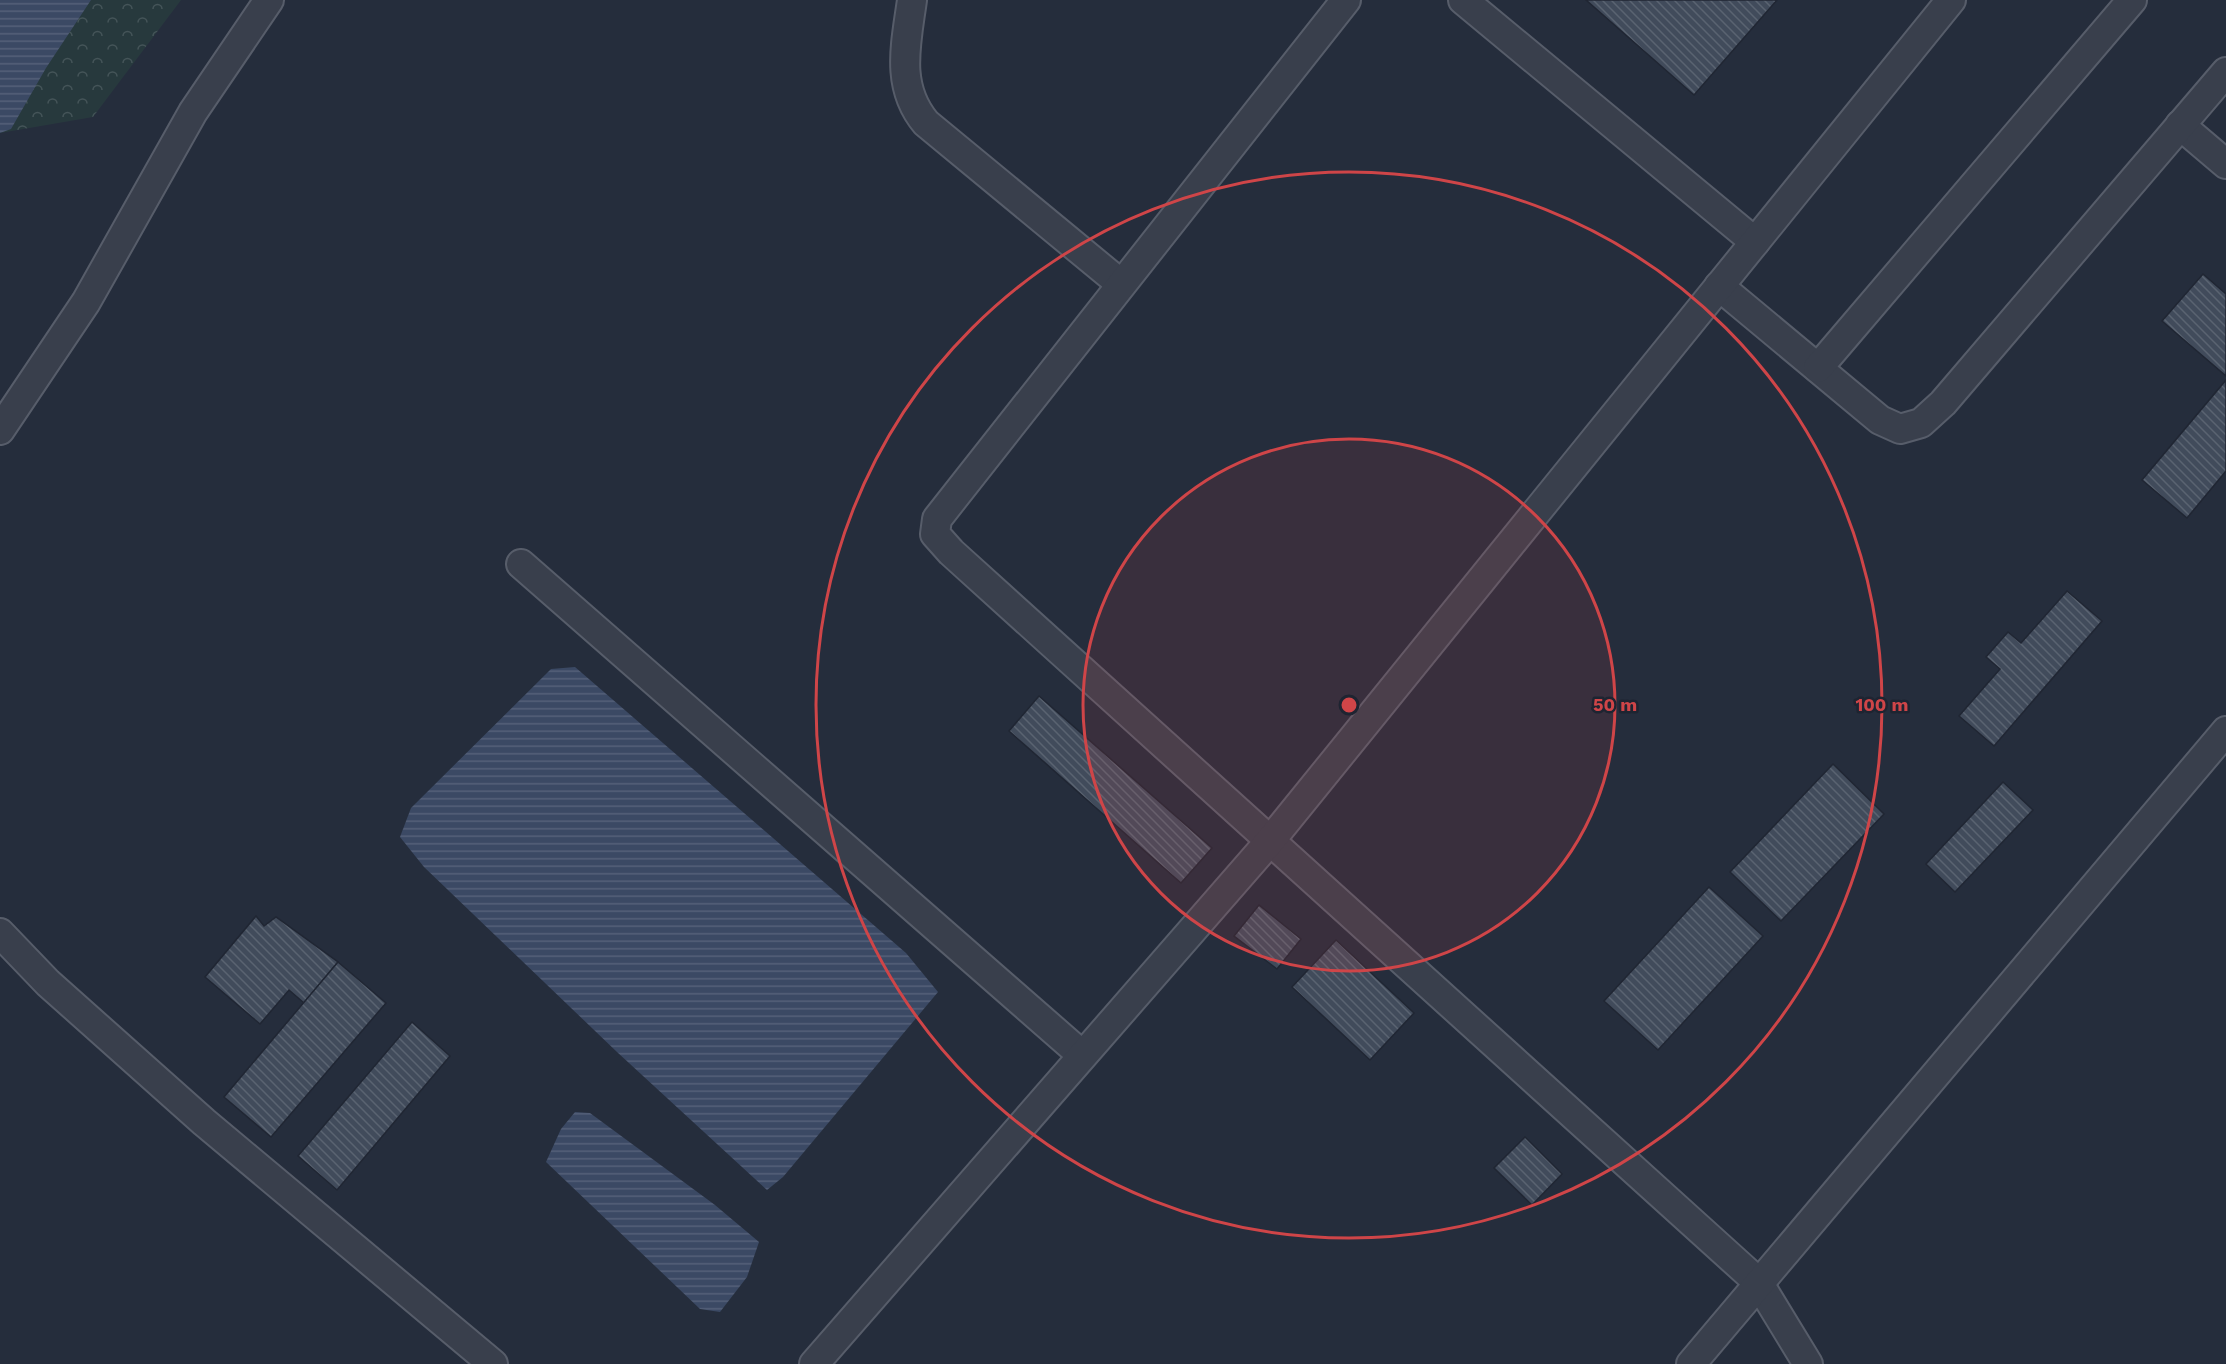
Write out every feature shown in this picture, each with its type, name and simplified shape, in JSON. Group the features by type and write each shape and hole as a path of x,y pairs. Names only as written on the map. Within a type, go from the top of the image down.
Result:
{"street":[{"path":"0,430 86,302 193,112 270,0"},
{"path":"912,0 905,48 906,88 913,108 926,123 1121,285"},
{"path":"1346,0 937,519 935,534 951,552 1758,1282 1808,1364"},
{"path":"1463,0 1755,242"},
{"path":"814,1364 1270,841 1951,0"},
{"path":"1818,368 2132,0"},
{"path":"1719,286 1880,420 1900,429 1921,423 1943,403 2226,72"},
{"path":"2181,125 2226,164"},
{"path":"521,564 1082,1055"},
{"path":"1692,1364 1758,1282 2226,731"},
{"path":"0,933 48,983 204,1122 494,1364"}],"green space":[{"path":"0,0 181,0 93,117 0,133"}],"water":[{"path":"0,0 91,0 46,68 11,129 0,133"},
{"path":"575,667 906,953 938,992 783,1177 767,1190 617,1052 424,867 400,837 411,808 551,669"},
{"path":"575,1112 590,1113 715,1205 759,1242 747,1277 720,1312 700,1309 546,1162 561,1129"}],"building":[{"path":"1586,0 1777,0 1694,95"},
{"path":"2203,274 2226,294 2226,376 2162,321"},
{"path":"2226,380 2226,471 2187,518 2142,480"},
{"path":"2067,591 2102,621 1994,746 1959,716 2000,669 1986,657 2008,632 2021,643"},
{"path":"1039,696 1212,848 1181,883 1009,731"},
{"path":"1833,764 1884,814 1781,921 1730,872"},
{"path":"2003,782 2033,810 1955,892 1926,864"},
{"path":"1709,887 1763,936 1658,1050 1604,1001"},
{"path":"1259,905 1301,939 1277,969 1234,936"},
{"path":"256,916 264,926 276,917 338,962 304,1003 289,990 260,1024 205,977"},
{"path":"1336,940 1414,1013 1370,1060 1292,987"},
{"path":"338,962 386,1003 271,1137 224,1097"},
{"path":"412,1022 450,1056 337,1190 298,1156"},
{"path":"1525,1137 1562,1174 1532,1205 1494,1168"}]}
